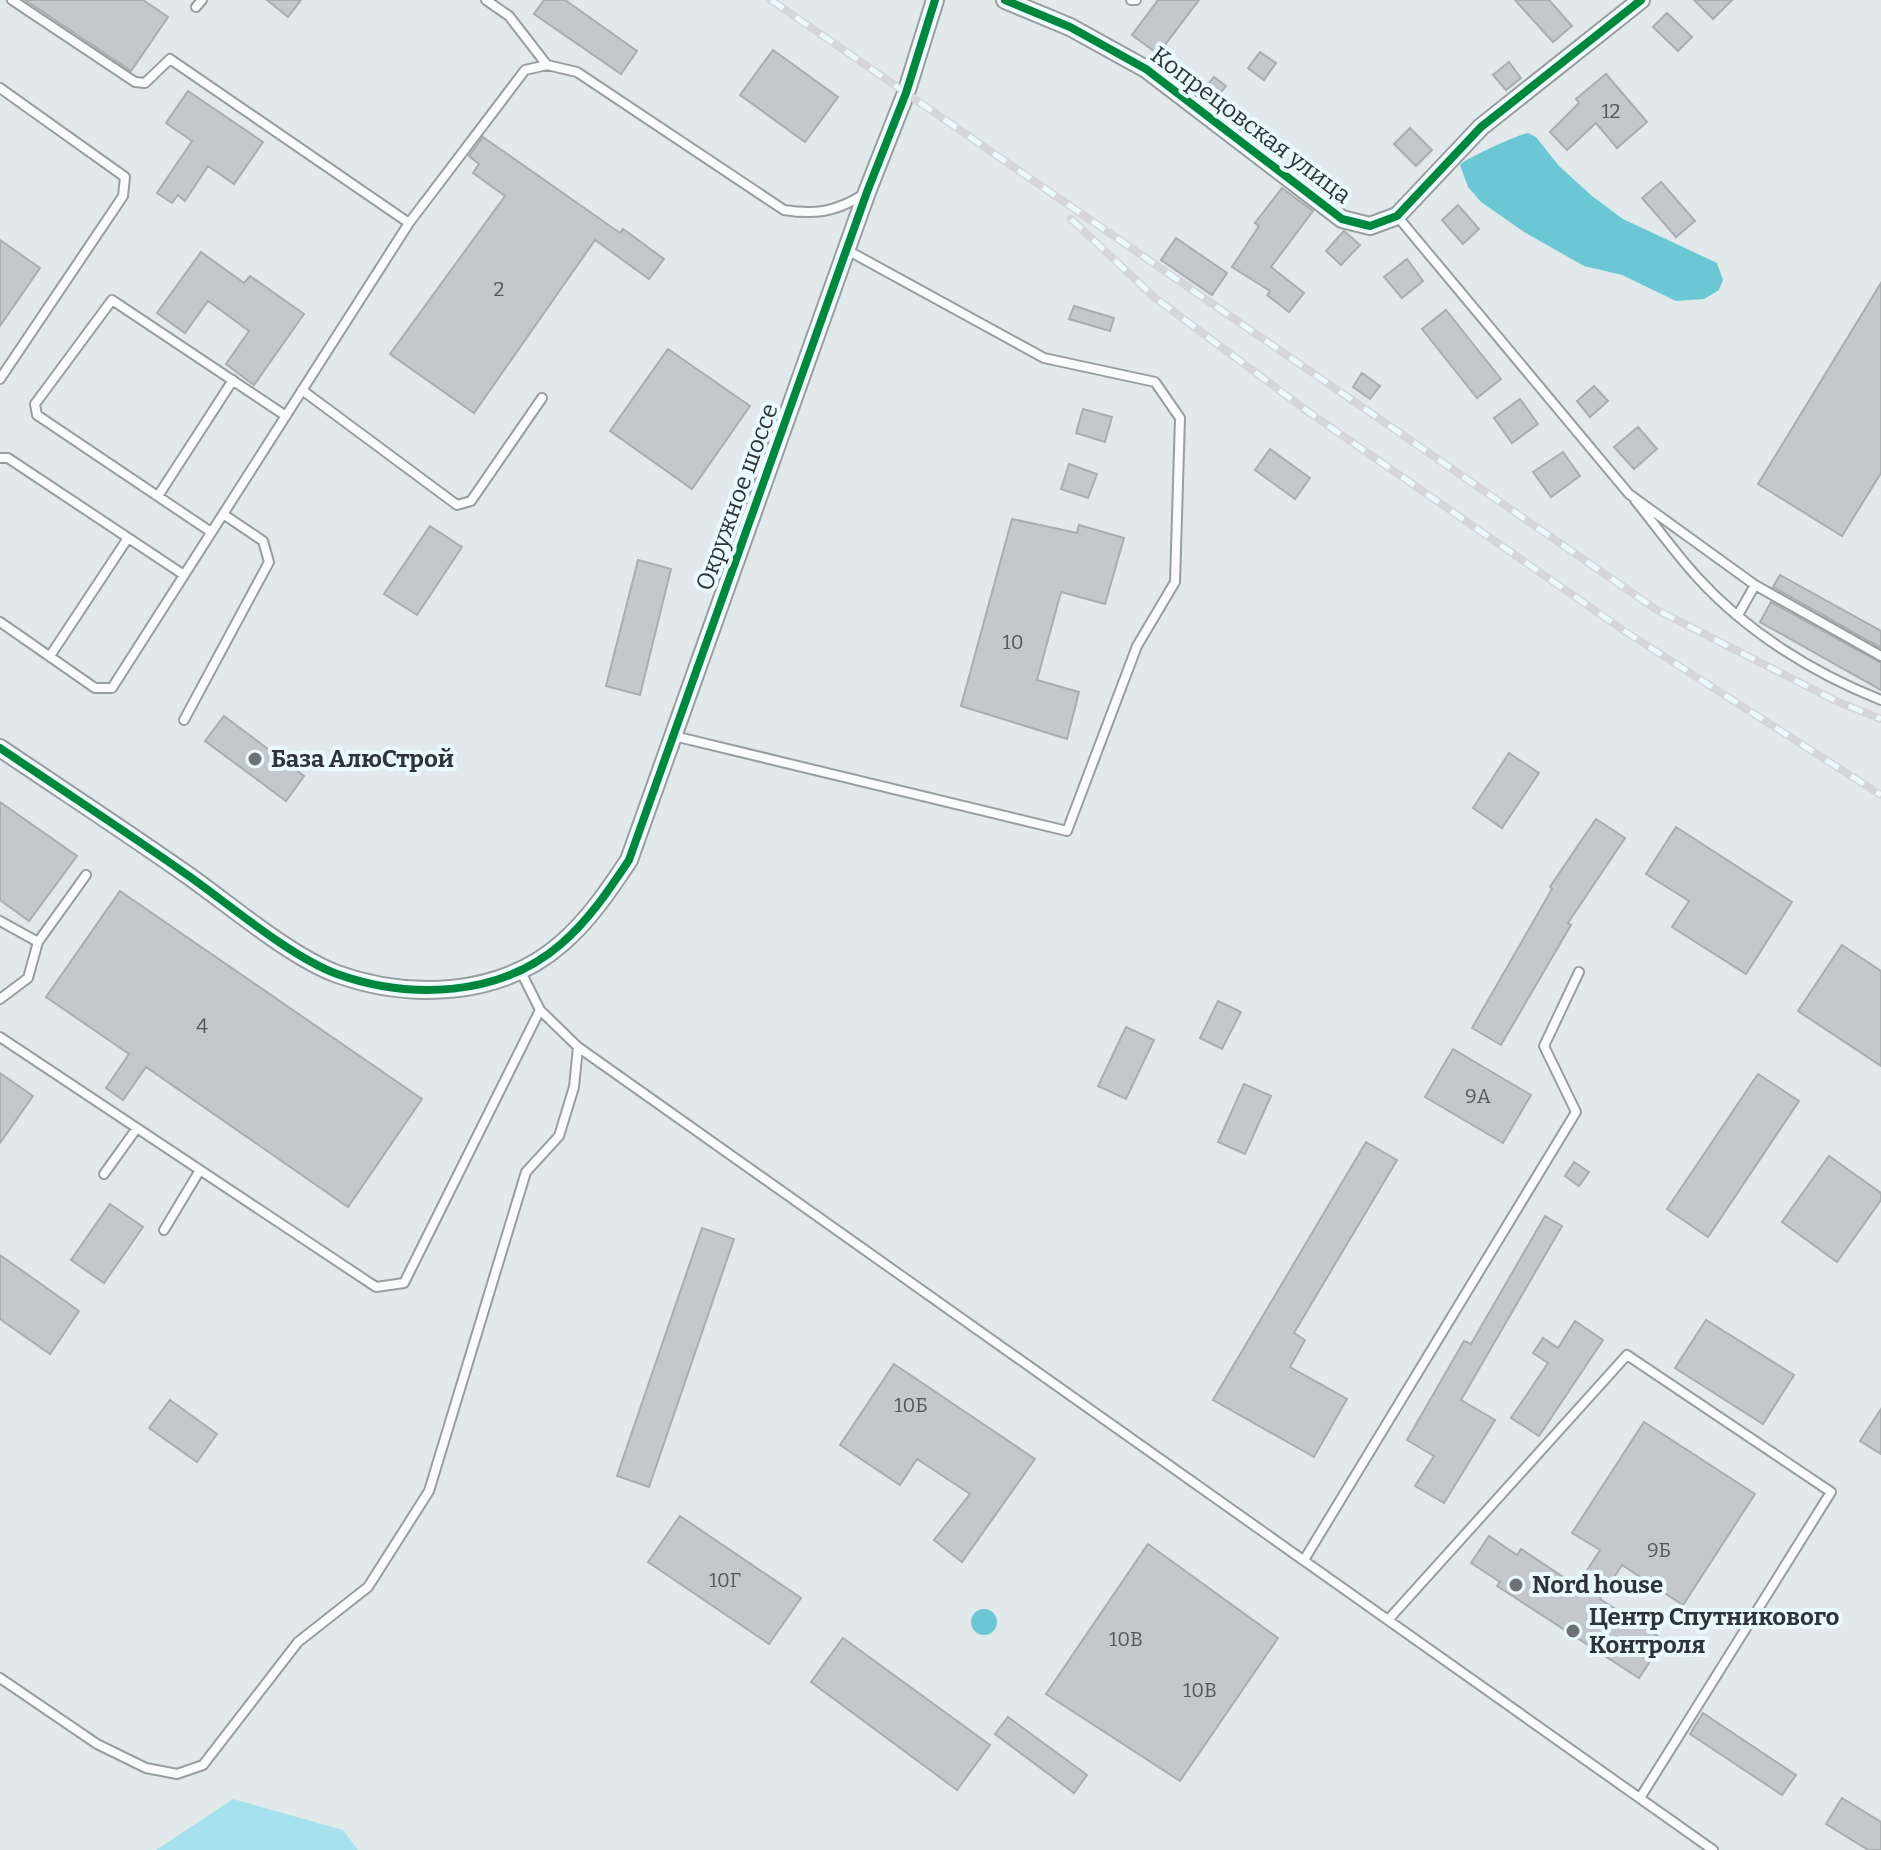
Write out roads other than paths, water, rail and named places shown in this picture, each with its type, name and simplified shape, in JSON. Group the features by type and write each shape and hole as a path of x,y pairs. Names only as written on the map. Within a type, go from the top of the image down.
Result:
{"street":[{"name":"Окружное шоссе","path":"0,748 283,943 335,973 390,988 441,991 484,984 519,969 559,946 597,907 629,860 846,250 906,93 935,0"},
{"name":"Копрецовская улица","path":"1005,0 1070,27 1146,69 1342,219 1370,226 1397,216"},
{"path":"1397,216 1481,127 1641,0"}],"lane":[{"path":"12,0 135,82 145,83 170,59 409,223"},
{"path":"486,0 509,16 547,65"},
{"path":"0,622 95,688 112,688 409,223 525,70 547,65 577,72 784,210 815,215 845,206 867,192"},
{"path":"0,88 125,177 125,184 123,196 0,379"},
{"path":"1397,216 1698,579 1790,655 1845,686 1881,700"},
{"path":"674,736 1067,831 1137,646 1175,582 1180,418 1155,382 1044,358 846,250"},
{"path":"211,532 37,415 35,404 112,300 286,416"},
{"path":"158,496 233,380"},
{"path":"302,390 457,505 471,501 542,398"},
{"path":"0,458 8,458 184,575"},
{"path":"1629,494 1755,585 1881,656"},
{"path":"184,720 269,562 263,541 223,514"},
{"path":"50,656 128,538"},
{"path":"1738,615 1755,585"},
{"path":"0,999 28,978 38,942 86,875"},
{"path":"0,921 38,942"},
{"path":"519,969 540,1010 578,1047 1713,1850"},
{"path":"1304,1560 1576,1112 1544,1046 1579,972"},
{"path":"0,1037 376,1287 404,1283 540,1010"},
{"path":"0,1678 97,1744 146,1768 177,1774 203,1765 298,1642 368,1587 429,1491 526,1172 559,1136 574,1087 578,1047"},
{"path":"104,1174 137,1128"},
{"path":"164,1230 200,1170"},
{"path":"1388,1620 1627,1355 1831,1492 1640,1798"}],"railway":[{"path":"771,0 1657,610 1836,701 1881,719"},
{"path":"1071,219 1154,297 1310,413 1626,632 1881,795"}],"place":[{"name":"База АлюСтрой","path":"255,759"},
{"name":"Nord house","path":"1516,1585"},
{"name":"Центр Спутникового Контроля","path":"1573,1631"}]}
